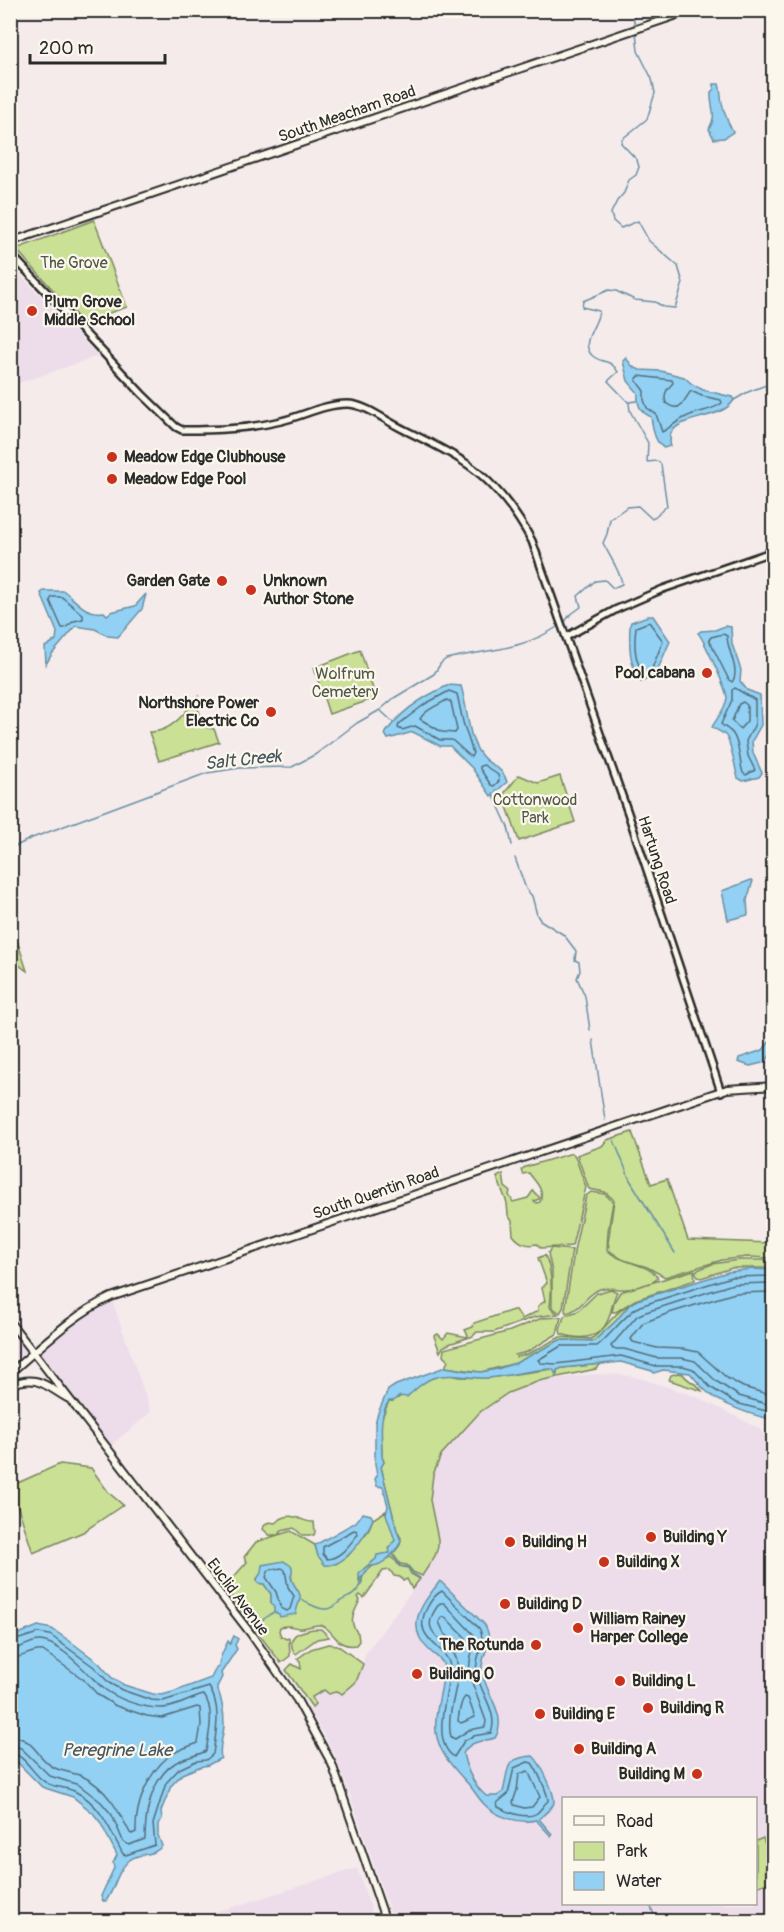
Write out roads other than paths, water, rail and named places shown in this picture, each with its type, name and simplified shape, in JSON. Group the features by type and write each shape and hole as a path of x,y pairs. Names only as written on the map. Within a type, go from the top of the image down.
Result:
{"main road":[{"name":"South Meacham Road","path":"10,242 692,10"},
{"name":"South Quentin Road","path":"10,1372 70,1320 89,1307 111,1297 726,1089 774,1086"},
{"name":"Euclid Avenue","path":"10,1322 245,1626 297,1700 332,1764 386,1922"},
{"path":"10,1384 23,1380 35,1380 70,1399"}],"street":[{"name":"Hartung Road","path":"10,253 170,423 182,430 250,428 284,421 337,405 351,404 371,412 462,460 494,488 515,512 532,542 566,637 628,813 721,1092"},
{"path":"566,637 617,609 692,577 774,551"}],"water":[{"path":"714,84 719,84 724,110 733,132 724,138 714,139 709,129 713,119 711,92"},
{"path":"626,358 633,367 640,370 661,371 684,377 703,390 732,397 734,400 720,411 676,427 670,435 670,446 664,448 656,438 651,417 641,410 638,393 628,381 623,361"},
{"path":"64,591 86,609 104,612 107,615 135,606 146,594 142,609 118,637 108,636 95,629 76,626 46,664 45,647 56,640 57,632 41,593"},
{"path":"653,616 670,641 655,676 641,682 631,655 630,625 631,622"},
{"path":"725,626 731,627 732,644 741,670 740,681 747,690 760,695 761,725 752,741 753,753 762,773 759,777 743,781 738,778 727,738 712,727 727,698 714,664 698,633"},
{"path":"449,685 461,686 470,731 476,748 505,776 507,782 491,796 472,768 450,746 440,746 413,732 388,739 385,734 413,705"},
{"path":"753,881 747,900 748,915 728,920 722,891"},
{"path":"773,1037 773,1050 766,1062 750,1066 738,1062 739,1058 763,1050"},
{"path":"753,1269 773,1270 773,1419 748,1413 720,1401 706,1391 690,1373 663,1370 654,1373 621,1362 562,1368 557,1370 556,1375 553,1369 488,1378 440,1376 429,1379 407,1397 399,1396 389,1401 383,1414 381,1435 384,1462 381,1467 401,1541 388,1558 380,1564 370,1566 361,1578 362,1584 357,1591 360,1584 359,1573 376,1559 377,1555 390,1553 389,1548 395,1540 386,1514 388,1506 383,1487 377,1486 375,1479 377,1476 375,1423 388,1390 445,1367 481,1372 516,1363 560,1340 594,1341 616,1321 630,1304 637,1300 728,1272"},
{"path":"363,1513 371,1515 373,1519 360,1541 340,1561 333,1565 325,1565 318,1556 315,1545 356,1522"},
{"path":"284,1561 292,1567 291,1577 300,1597 296,1614 280,1617 274,1612 271,1594 264,1584 258,1583 257,1579 262,1565"},
{"path":"440,1581 485,1625 489,1638 482,1670 498,1712 499,1729 495,1738 477,1742 466,1749 463,1754 469,1772 477,1787 486,1796 497,1796 503,1792 507,1771 512,1762 533,1756 544,1772 553,1795 553,1805 539,1819 552,1834 551,1836 536,1820 515,1820 489,1809 453,1768 440,1748 436,1723 443,1680 443,1663 421,1641 417,1623 423,1605"},
{"name":"Peregrine Lake","path":"38,1626 52,1629 71,1642 99,1663 112,1678 124,1685 162,1695 211,1678 216,1668 219,1667 228,1641 230,1644 234,1636 238,1639 235,1645 237,1649 221,1673 222,1677 217,1687 224,1719 221,1758 182,1774 171,1786 161,1811 162,1819 158,1824 158,1835 162,1846 155,1852 135,1857 126,1863 106,1901 103,1901 101,1896 114,1868 113,1863 117,1855 100,1822 93,1813 73,1797 42,1787 11,1756 11,1637"}],"waterway":[{"name":"Salt Creek","path":"632,10 635,27"},
{"name":"Salt Creek","path":"564,623 581,607 578,596 595,581 605,580 613,588 622,584 603,543 610,519 627,507 638,506 652,519 667,506 661,464 657,461 647,462 648,443 630,411 629,403 608,381 618,372 612,365 594,357 589,352 588,341 599,311 582,307 583,301 609,290 635,300 655,302 664,307 675,308 683,283 678,266 649,241 638,221 621,228 613,221 611,213 639,167 637,160 621,143 622,139 647,119 655,93 652,79 638,51 636,32"},
{"path":"734,400 774,382"},
{"path":"629,402 637,401"},
{"name":"Salt Creek","path":"10,849 32,838 207,773 240,768 292,767 316,754 357,723 434,674 446,659 519,645 546,634 560,625"},
{"path":"381,711 393,722"},
{"path":"493,794 508,827 512,845"},
{"path":"515,858 540,920 564,935 576,951 575,960 579,962 580,971 577,978 585,996 590,1030"},
{"path":"593,1040 605,1120"},
{"path":"613,1138 630,1180 675,1253"},
{"path":"391,1555 400,1566 409,1567 411,1572 420,1578"},
{"path":"300,1599 316,1607 329,1609 352,1596 357,1590"},
{"path":"255,1625 274,1612"},
{"path":"650,1905 655,1918"}],"place":[{"name":"Plum Grove Middle School","path":"32,311"},
{"name":"Meadow Edge Clubhouse","path":"112,457"},
{"name":"Meadow Edge Pool","path":"112,479"},
{"name":"Garden Gate","path":"222,581"},
{"name":"Unknown Author Stone","path":"251,590"},
{"name":"Pool cabana","path":"707,673"},
{"name":"Northshore Power Electric Co","path":"271,712"},
{"name":"Building Y","path":"651,1537"},
{"name":"Building H","path":"510,1542"},
{"name":"Building X","path":"604,1562"},
{"name":"Building D","path":"505,1604"},
{"name":"William Rainey Harper College","path":"578,1628"},
{"name":"The Rotunda","path":"536,1645"},
{"name":"Building O","path":"417,1674"},
{"name":"Building L","path":"620,1681"},
{"name":"Building R","path":"648,1708"},
{"name":"Building E","path":"540,1714"},
{"name":"Building A","path":"579,1749"},
{"name":"Building M","path":"697,1774"}],"park label":[{"name":"The Grove","path":"74,263"},
{"name":"Wolfrum Cemetery","path":"345,683"},
{"name":"Cottonwood Park","path":"535,809"}]}
